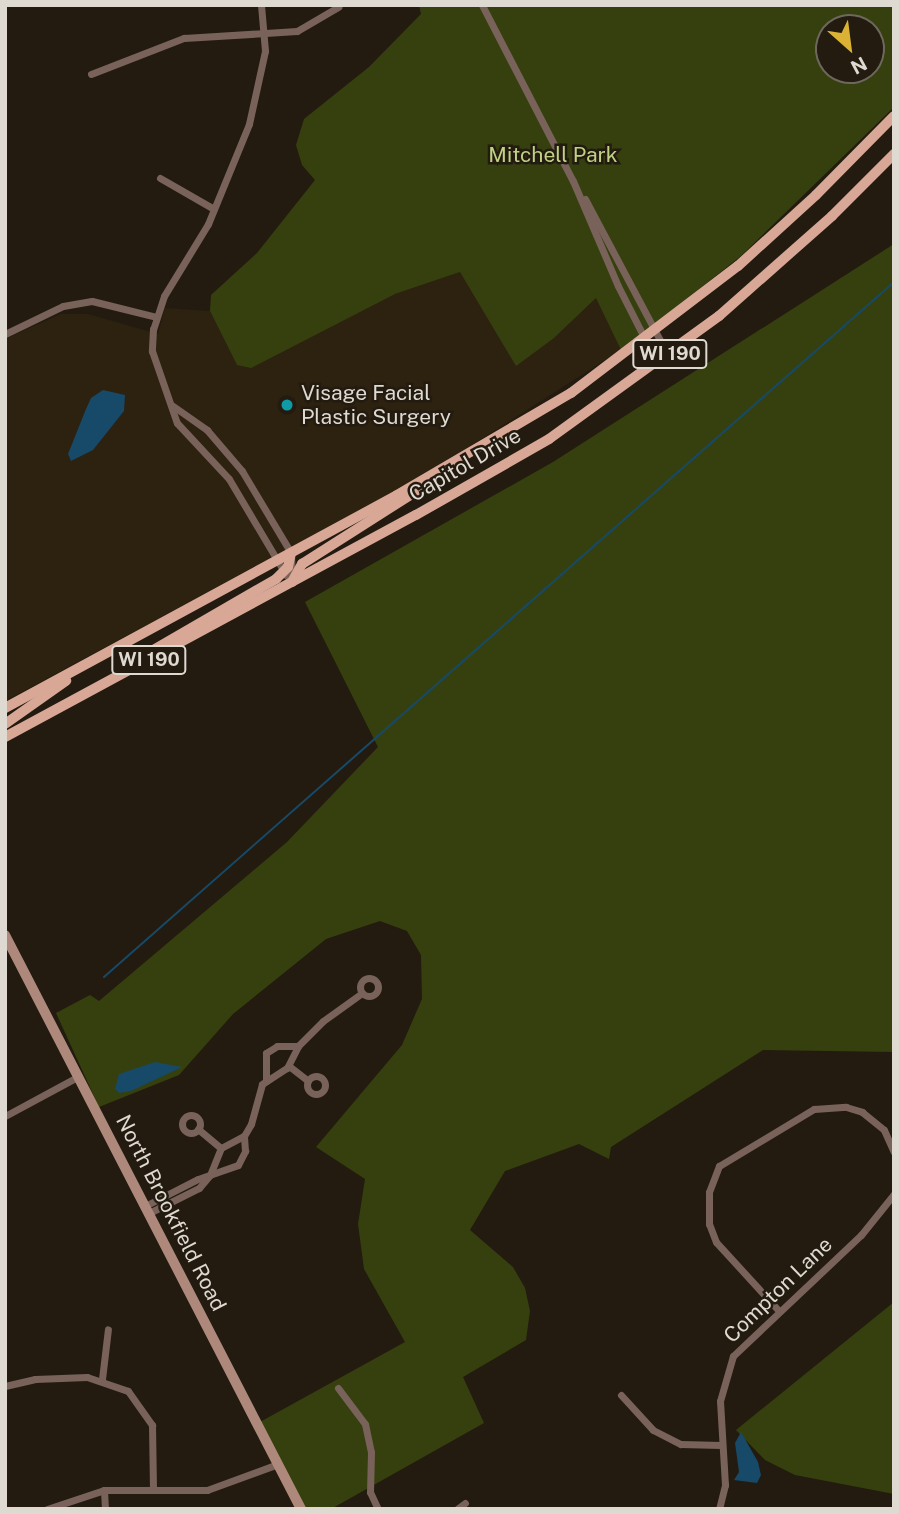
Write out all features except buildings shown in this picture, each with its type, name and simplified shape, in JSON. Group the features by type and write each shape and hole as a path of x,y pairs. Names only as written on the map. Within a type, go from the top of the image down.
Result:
{"main road":[{"name":"Capitol Drive","path":"291,553 447,467 553,404 645,340 782,227 894,116"},
{"name":"Capitol Drive","path":"5,737 524,453 657,364 775,268 894,154"},
{"path":"292,582 302,564 410,497 447,467"},
{"path":"98,687 169,639 283,573 291,553"},
{"name":"WI 190","path":"5,708 291,553"},
{"path":"5,724 91,662"}],"street":[{"path":"261,5 265,35 249,124 214,209 163,296 156,317 155,365 173,406 177,423 229,479 275,562 292,582"},
{"path":"482,5 573,181 668,355"},
{"path":"91,74 184,38 265,35 306,29 338,7"},
{"path":"160,178 214,209"},
{"path":"573,181 657,364"},
{"path":"5,334 63,306 92,302 156,317"},
{"path":"173,406 217,439 242,471 291,553 292,582"},
{"path":"229,479 242,471"},
{"name":"North Brookfield Road","path":"5,935 301,1509"},
{"path":"266,1081 289,1066 298,1046 362,993"},
{"path":"147,1210 210,1175 238,1165 245,1152 244,1136 266,1081 266,1053 277,1046 298,1046"},
{"path":"289,1066 308,1082"},
{"path":"5,1116 79,1076"},
{"path":"779,1311 716,1241 707,1209 711,1179 731,1156 814,1109 846,1107 862,1112 884,1130 894,1152"},
{"path":"198,1129 221,1148"},
{"path":"210,1175 221,1148 244,1136"},
{"name":"Compton Lane","path":"719,1509 725,1485 720,1401 725,1375 733,1356 862,1235 894,1194"},
{"path":"102,1379 108,1329"},
{"path":"5,1386 54,1377 102,1379 128,1391 147,1413 155,1441 153,1489"},
{"path":"338,1388 365,1424 371,1452 370,1492 378,1509"},
{"path":"621,1395 653,1430 689,1446 721,1445"},
{"path":"47,1509 104,1490 215,1488 278,1464"},
{"path":"104,1490 106,1509"},
{"path":"457,1509 465,1503"}],"shaded area":[{"path":"460,272 554,338 597,297 621,350 423,476 5,701 5,339 61,314 88,314 158,334 165,308 210,311 237,365 395,294"}],"green space":[{"name":"Mitchell Park","path":"419,5 894,5 894,107 741,256 621,350 596,298 554,338 516,366 460,272 395,294 251,368 237,365 210,311 211,295 257,253 315,180 302,165 296,145 304,119 369,67 421,14"},
{"path":"894,244 894,1052 763,1050 611,1147 609,1159 579,1144 505,1171 470,1230 513,1267 525,1288 530,1311 526,1340 463,1377 484,1423 331,1509 305,1509 260,1422 405,1342 364,1269 358,1224 365,1179 316,1147 402,1045 422,999 421,955 407,931 380,921 326,939 233,1014 179,1075 99,1107 56,1013 90,995 99,1001 287,842 378,747 305,602 553,462"},
{"path":"894,1302 894,1494 795,1475 765,1460 736,1430"}],"water":[{"path":"103,390 125,395 124,411 93,450 71,461 68,454 86,409 91,398"},
{"path":"155,1062 182,1067 131,1091 119,1093 115,1089 119,1074"},
{"path":"741,1432 758,1462 761,1475 757,1483 734,1480 739,1472 735,1443"}],"waterway":[{"path":"104,977 894,282"}],"place":[{"name":"Visage Facial Plastic Surgery","path":"287,405"}]}
